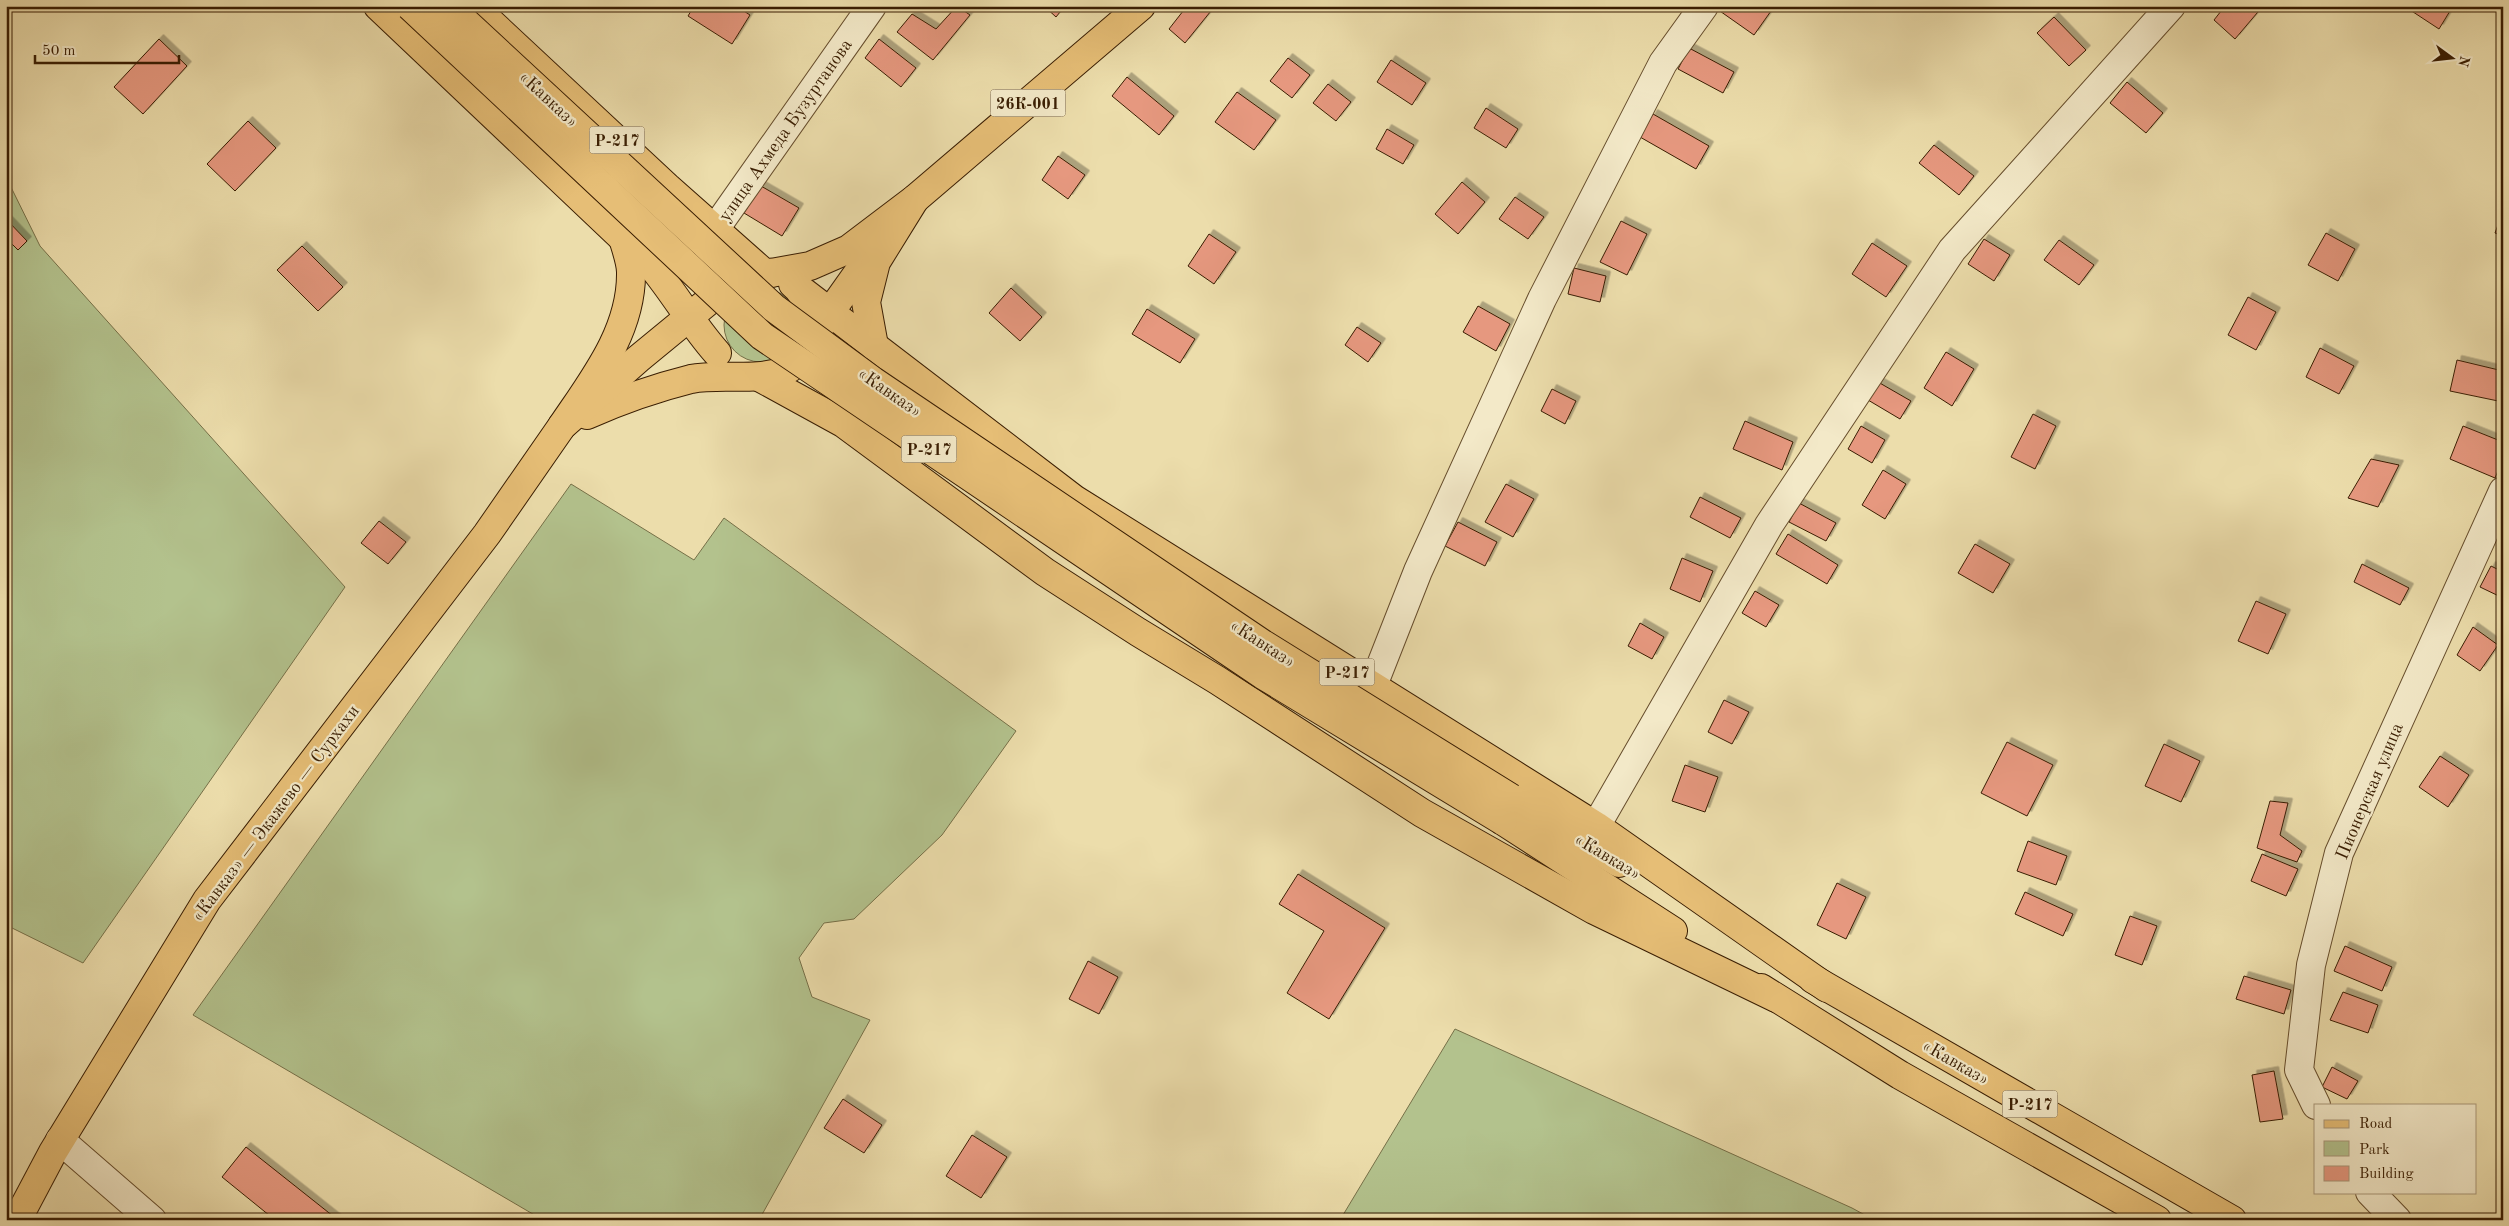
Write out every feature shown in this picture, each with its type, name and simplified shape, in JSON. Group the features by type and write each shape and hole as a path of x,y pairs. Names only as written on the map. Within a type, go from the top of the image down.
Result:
{"main road":[{"path":"378,6 651,265 670,288 688,318 728,365 743,373 759,377 843,423 1045,572 1218,680 1422,813 1594,910 1776,998"},
{"name":"«Кавказ»","path":"410,6 762,336 1263,675 1828,988 2232,1220"},
{"name":"«Кавказ»","path":"448,6 760,294 790,319 873,381 1507,809 1776,998 1900,1075 2157,1220"},
{"name":"«Кавказ»","path":"473,6 715,230 767,272"},
{"name":"26К-001","path":"915,199 1141,6"},
{"path":"562,426 734,280 748,274 810,266 848,249 915,199"},
{"path":"562,426 629,396 694,378 759,377 776,375 791,368 804,355 811,340 830,311 874,249 915,199"},
{"path":"874,346 866,302 876,262 915,199"},
{"path":"562,426 620,332 626,309 631,271 623,238"},
{"path":"767,272 787,279 874,346"},
{"path":"717,353 711,337 709,320 713,304 722,290"},
{"path":"801,290 814,323 811,340"},
{"name":"Р-217","path":"874,346 1074,499 1372,688 1596,826 1828,988"},
{"name":"«Кавказ» — Экажево — Сурхахи","path":"17,1220 60,1140 207,900 487,534 562,426"}],"street":[{"name":"улица Ахмеда Бузуртанова","path":"715,230 872,6"},
{"path":"1372,688 1418,571 1542,299 1663,63 1704,6"},
{"path":"1596,826 1769,525 1952,250 2171,6"},
{"name":"Пионерская улица","path":"2316,1104 2299,1070 2311,965 2339,853 2503,491"},
{"path":"60,1140 152,1220"},
{"path":"2372,1194 2397,1220"}],"green space":[{"path":"6,177 40,246 345,587 83,963 6,925"},
{"path":"761,288 782,294 792,304 798,325 792,346 782,356 761,362 740,356 730,346 724,325 730,304 740,294"},
{"path":"571,484 694,560 724,518 1016,731 942,835 854,919 824,923 799,958 812,997 870,1020 759,1220 543,1220 193,1015"},
{"path":"1455,1029 1852,1208 1874,1220 1340,1220"}],"building":[{"path":"694,6 736,6 750,15 732,44 688,16"},
{"path":"957,6 970,15 933,60 897,32 912,14 936,29"},
{"path":"1044,6 1065,6 1056,17"},
{"path":"1187,6 1215,6 1185,43 1169,29"},
{"path":"1719,6 1764,6 1771,11 1754,35 1717,9"},
{"path":"2225,6 2263,6 2235,39 2214,20"},
{"path":"2404,6 2453,6 2439,29"},
{"path":"2054,17 2086,50 2069,66 2037,33"},
{"path":"159,39 187,66 143,114 114,87"},
{"path":"879,39 916,68 901,87 865,58"},
{"path":"1689,48 1734,72 1723,93 1678,69"},
{"path":"1288,58 1310,75 1292,98 1270,81"},
{"path":"1391,60 1426,83 1412,105 1377,82"},
{"path":"1127,77 1174,116 1159,135 1112,96"},
{"path":"2127,82 2163,113 2146,133 2110,103"},
{"path":"1328,84 1351,102 1336,121 1313,103"},
{"path":"1237,92 1276,120 1254,150 1215,122"},
{"path":"1486,108 1518,129 1506,148 1474,128"},
{"path":"1653,114 1709,146 1696,169 1640,137"},
{"path":"248,121 276,148 235,191 207,164"},
{"path":"1387,129 1414,145 1403,164 1376,149"},
{"path":"1934,145 1974,176 1959,195 1919,163"},
{"path":"1058,156 1085,175 1068,199 1042,180"},
{"path":"1462,182 1485,202 1458,234 1435,214"},
{"path":"761,186 799,208 782,236 744,213"},
{"path":"1515,197 1544,217 1528,239 1499,219"},
{"path":"2503,211 2503,236 2495,233"},
{"path":"7,220 27,241 18,250 6,238"},
{"path":"1621,221 1647,234 1627,275 1600,262"},
{"path":"2326,233 2355,249 2338,281 2308,265"},
{"path":"1209,234 1236,252 1214,284 1188,266"},
{"path":"1984,239 2010,255 1994,281 1968,264"},
{"path":"2059,240 2094,265 2079,285 2044,260"},
{"path":"1872,243 1907,266 1886,297 1852,274"},
{"path":"302,246 343,287 318,311 277,270"},
{"path":"1574,268 1606,276 1600,302 1568,294"},
{"path":"1011,288 1042,317 1020,341 989,313"},
{"path":"2248,297 2276,312 2256,350 2228,335"},
{"path":"1478,306 1510,324 1496,351 1463,332"},
{"path":"1147,309 1195,339 1180,363 1132,334"},
{"path":"1357,327 1381,343 1368,362 1345,345"},
{"path":"2320,348 2354,366 2339,394 2306,377"},
{"path":"1946,352 1974,369 1952,406 1924,388"},
{"path":"2457,360 2503,371 2503,402 2450,391"},
{"path":"1878,382 1911,401 1900,419 1868,400"},
{"path":"1552,389 1576,401 1565,424 1541,411"},
{"path":"2033,414 2056,426 2035,469 2011,457"},
{"path":"1745,421 1793,442 1782,470 1733,449"},
{"path":"1861,426 1885,440 1872,463 1848,449"},
{"path":"2463,426 2503,442 2503,459 2495,478 2450,459"},
{"path":"2371,459 2399,465 2378,507 2348,498"},
{"path":"1883,470 1906,484 1885,519 1862,505"},
{"path":"1506,484 1534,499 1513,537 1485,522"},
{"path":"1700,497 1741,518 1730,538 1690,517"},
{"path":"1799,503 1836,523 1826,541 1789,522"},
{"path":"379,521 406,542 388,564 361,543"},
{"path":"1458,522 1497,542 1485,566 1445,546"},
{"path":"1788,534 1838,565 1827,584 1776,554"},
{"path":"1975,544 2010,564 1993,593 1958,573"},
{"path":"1682,558 1713,571 1700,602 1670,589"},
{"path":"2362,564 2409,588 2400,605 2354,582"},
{"path":"2491,566 2503,572 2503,598 2480,587"},
{"path":"1755,591 1779,605 1766,627 1742,613"},
{"path":"2256,601 2286,614 2268,654 2238,641"},
{"path":"1640,623 1664,637 1652,659 1628,646"},
{"path":"2473,627 2498,645 2480,671 2457,655"},
{"path":"1724,700 1749,712 1732,744 1708,732"},
{"path":"2007,742 2053,765 2027,816 1981,793"},
{"path":"2164,744 2200,761 2181,802 2145,786"},
{"path":"2440,756 2469,775 2448,807 2419,787"},
{"path":"1685,765 1718,777 1705,812 1672,801"},
{"path":"2270,801 2288,803 2280,835 2302,851 2297,862 2257,848"},
{"path":"2028,841 2067,856 2056,885 2017,871"},
{"path":"2262,854 2298,869 2286,896 2251,881"},
{"path":"1298,874 1385,928 1329,1019 1287,993 1324,931 1279,904"},
{"path":"1837,883 1866,897 1846,939 1817,925"},
{"path":"2025,892 2073,914 2063,936 2015,914"},
{"path":"2130,916 2157,926 2142,965 2115,955"},
{"path":"2345,946 2392,967 2382,991 2334,971"},
{"path":"1088,961 1118,977 1099,1014 1069,999"},
{"path":"2244,976 2291,990 2284,1014 2236,999"},
{"path":"2343,992 2378,1005 2368,1033 2330,1020"},
{"path":"2332,1067 2358,1081 2347,1099 2322,1087"},
{"path":"2274,1071 2283,1119 2260,1122 2252,1075"},
{"path":"843,1099 882,1125 864,1153 824,1128"},
{"path":"972,1135 1007,1157 981,1198 946,1176"},
{"path":"246,1147 338,1220 275,1220 222,1177"}]}
